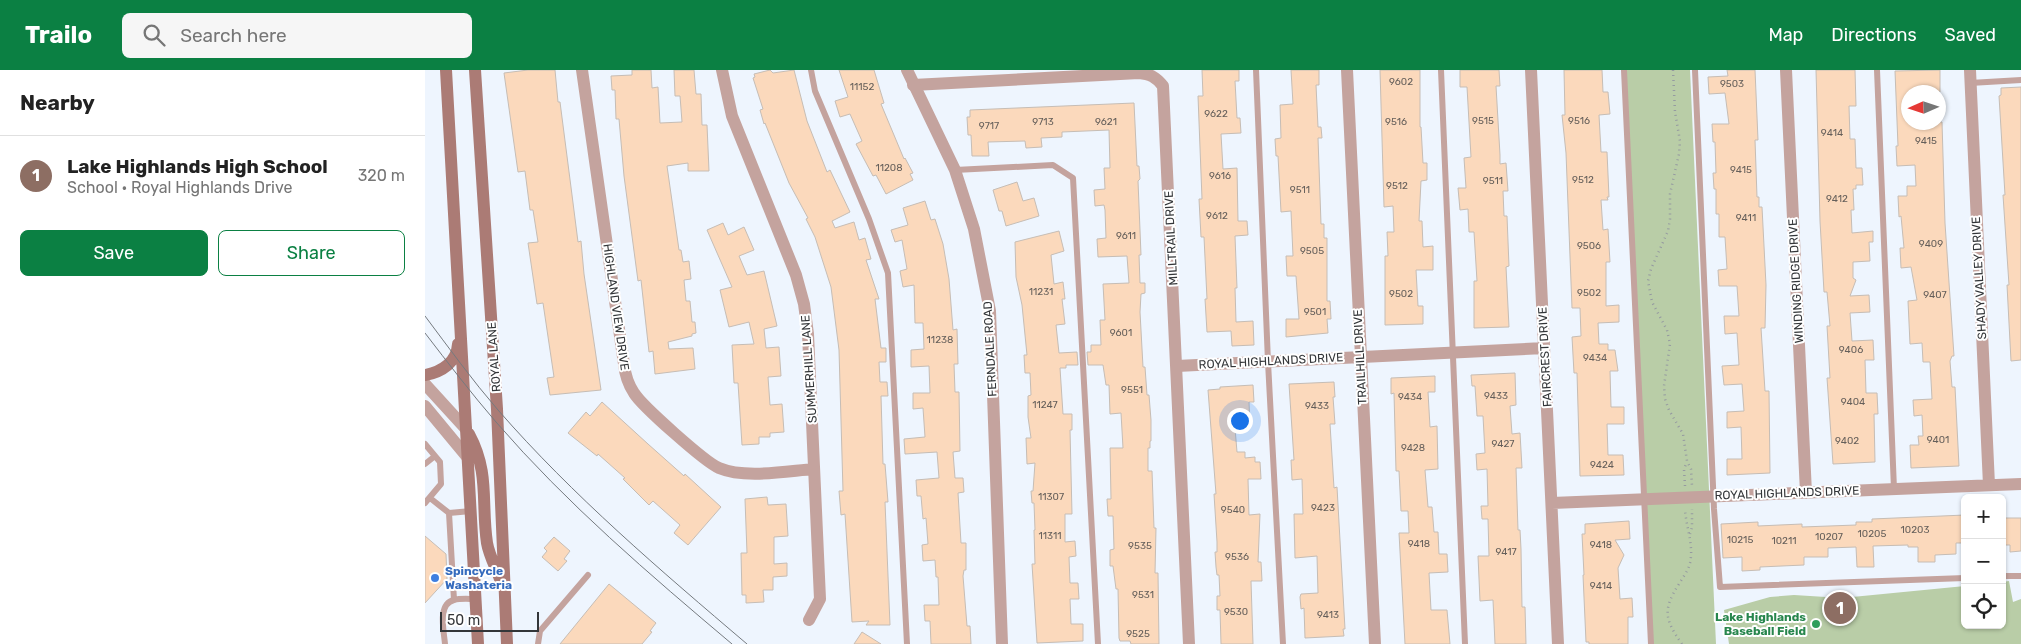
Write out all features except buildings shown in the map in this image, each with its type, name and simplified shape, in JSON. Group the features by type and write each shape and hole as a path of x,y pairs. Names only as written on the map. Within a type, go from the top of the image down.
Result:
{"main road":[{"path":"446,70 477,644"},
{"name":"ROYAL LANE","path":"475,70 497,409 507,644"},
{"path":"425,375 437,372 449,364 455,356 459,306"},
{"path":"466,429 474,444 483,472 487,544 505,591"}],"street":[{"name":"HIGHLAND VIEW DRIVE","path":"582,70 626,377 634,393 705,459 719,468 747,473 814,469"},
{"name":"SUMMERHILL LANE","path":"722,70 732,116 796,276 804,304 808,334 820,599 809,620"},
{"name":"FERNDALE ROAD","path":"907,70 955,170 974,230 990,311 1002,644"},
{"name":"TRAILHILL DRIVE","path":"1347,70 1375,644"},
{"name":"FAIRCREST DRIVE","path":"1531,70 1558,644"},
{"name":"WINDING RIDGE DRIVE","path":"1785,70 1806,493"},
{"name":"MILLTRAIL DRIVE","path":"913,85 1139,73 1149,74 1157,78 1163,86 1189,644"},
{"name":"SHADY VALLEY DRIVE","path":"1970,76 1989,485"},
{"name":"ROYAL HIGHLANDS DRIVE","path":"1177,366 1544,348"},
{"path":"425,384 466,429"},
{"path":"425,406 468,458"},
{"name":"ROYAL HIGHLANDS DRIVE","path":"1552,503 2021,484"}],"lane":[{"path":"811,70 815,91 869,219 888,273 907,644"},
{"path":"1256,70 1267,362 1283,644"},
{"path":"1441,70 1465,644"},
{"path":"1624,70 1651,644"},
{"path":"1695,70 1714,496 1720,587 1961,578"},
{"path":"1877,70 1894,489"},
{"path":"1970,76 2021,80"},
{"path":"955,170 1053,165 1073,178 1099,644"},
{"path":"425,444 440,462 441,484 427,501 449,513 471,512"},
{"path":"425,464 435,456"},
{"path":"449,513 454,600"},
{"path":"538,644 540,630 588,575"},
{"path":"2006,576 2021,576"},
{"path":"445,644 443,612 448,603 454,600 475,599"}],"path":[{"path":"1673,70 1675,112 1680,141 1679,154 1670,194 1669,225 1651,269 1649,281 1652,302 1665,324 1670,344 1665,381 1665,399 1683,434 1687,462"},
{"path":"1682,644 1670,627 1667,618 1667,608 1671,596 1690,565 1690,534"}],"green space":[{"path":"1622,70 1690,70 1716,644 1650,644"},
{"name":"Lake Highlands Baseball Field","path":"2006,581 2009,581 2013,602 2021,599 2021,644 1729,644 1724,610 1770,597 1794,595 1842,598 1961,586 1961,629 2006,629"}],"tram line":[{"path":"425,316 488,399 556,472 618,532 747,644"},
{"path":"425,333 487,411 551,481 640,565 732,644"}],"place":[{"name":"Spincycle Washateria","path":"435,578"},
{"name":"Lake Highlands High School","path":"1840,608"},
{"name":"Lake Highlands Baseball Field","path":"1816,624"}]}
